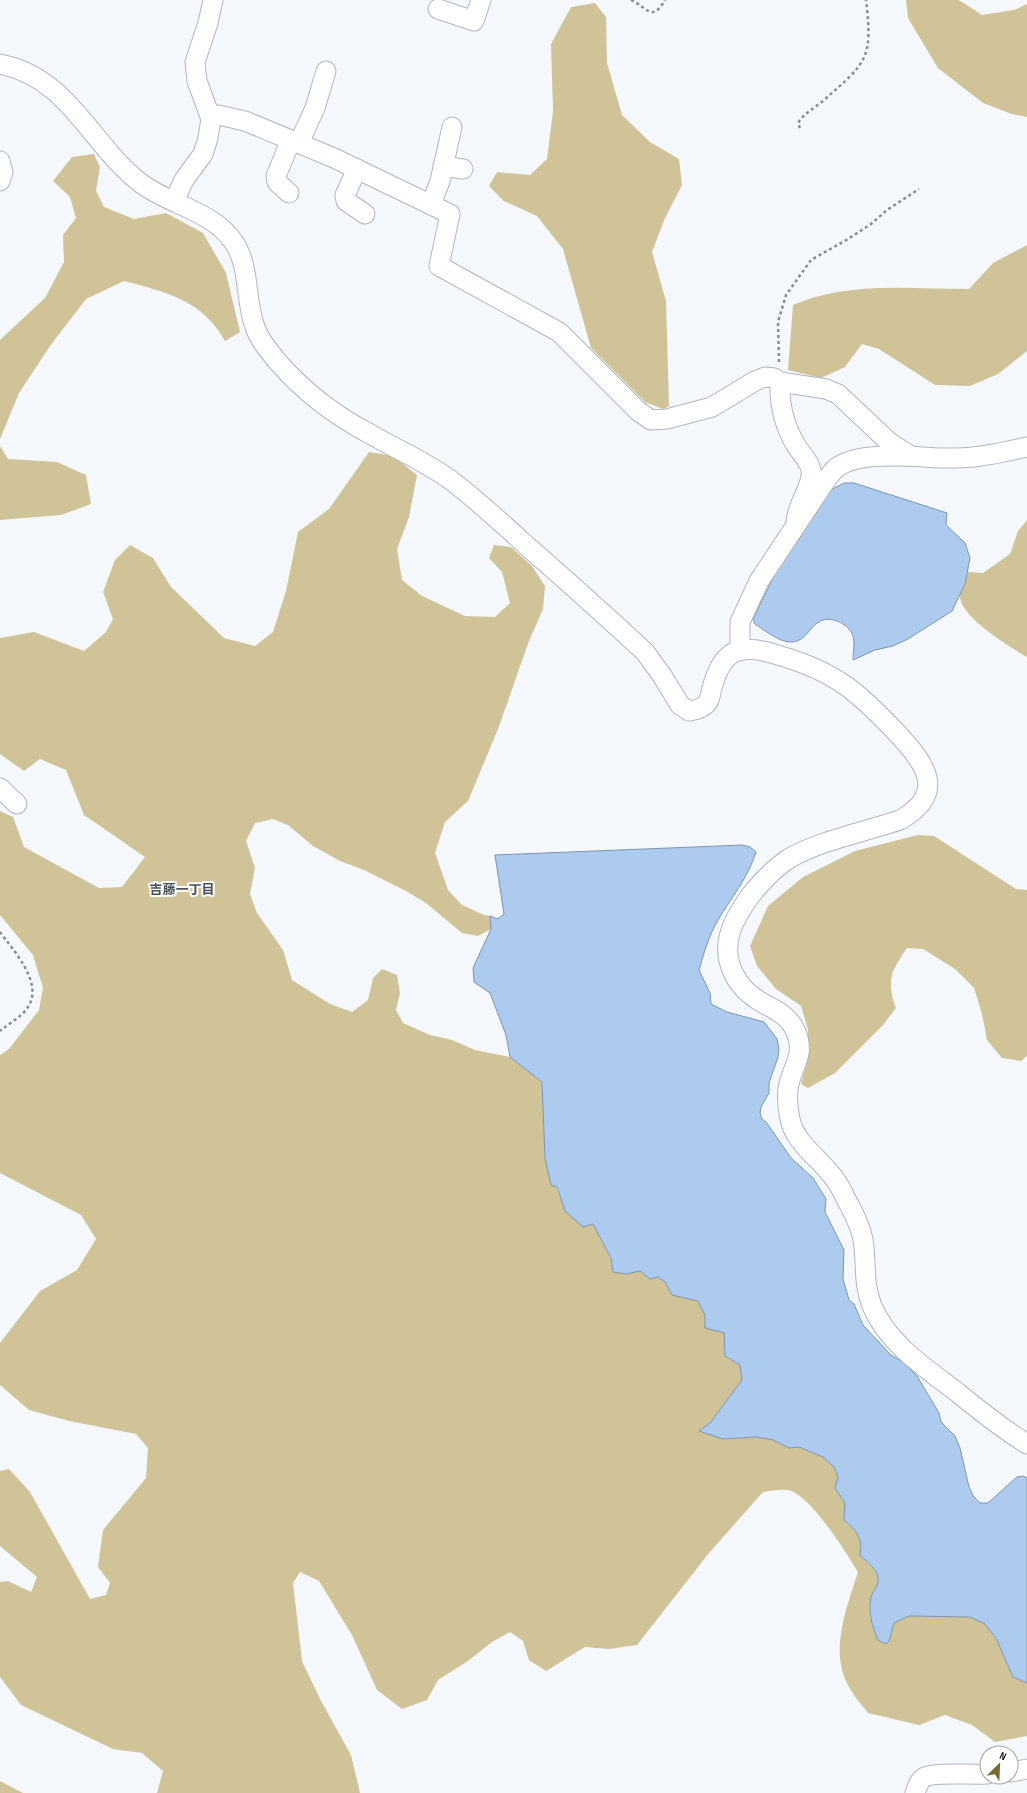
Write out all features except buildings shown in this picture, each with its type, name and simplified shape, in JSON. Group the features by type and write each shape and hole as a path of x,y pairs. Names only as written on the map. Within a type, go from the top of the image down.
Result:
{"street":[{"path":"174,201 184,180 203,154 208,138 211,119 197,81 195,62 208,23 213,0"},
{"path":"438,8 474,21 481,0"},
{"path":"0,64 29,73 45,82 127,171 142,184 156,193 219,225 233,241 242,258 254,325 263,343 284,368 304,388 343,418 370,434 425,462 453,482 486,509 645,652 663,677 680,705 689,711 699,709 708,702 719,667 728,656 740,650 766,652 806,663 848,686 864,699 917,754 924,766 927,778 927,791 921,803 911,814 900,820 803,852 790,858 765,878 746,902 731,930 728,955 730,969 748,994 786,1017 795,1029 800,1042 798,1060 788,1088 790,1121 806,1148 832,1175 849,1204 864,1245 865,1284 872,1306 885,1330 903,1348 943,1381 1027,1444"},
{"path":"289,193 276,182 276,176 315,108 326,71"},
{"path":"211,119 218,115 231,117 295,142 356,169 450,214 439,266 559,332 638,411 651,420 667,419 712,407 755,380 765,377 774,378 780,382 826,389 838,394 889,442 910,456"},
{"path":"431,205 443,166 452,127"},
{"path":"0,161 3,172 0,181"},
{"path":"443,166 463,169"},
{"path":"356,169 345,195 346,201 365,214"},
{"path":"780,382 780,402 785,424 811,469 811,478 795,516 796,525"},
{"path":"740,650 740,622 759,581 824,483 836,469 851,461 873,457 910,456 956,458 1027,447"},
{"path":"0,788 17,804"},
{"path":"915,1793 918,1784 924,1778 935,1775 979,1774"}],"path":[{"path":"632,0 648,12 655,12 661,7 665,0"},
{"path":"800,128 798,123 801,117 822,102 863,62 869,48 870,30 866,0"},
{"path":"780,382 778,322 786,295 792,286 811,260 848,239 871,224 887,210 920,189"},
{"path":"0,932 29,975 32,996 29,1006 23,1013 0,1031"}],"shaded area":[{"path":"906,0 959,0 982,15 1014,10 1027,4 1027,117 1012,114 983,103 938,68 908,18"},
{"path":"595,3 606,17 607,63 622,115 650,142 679,159 682,185 665,218 652,252 666,301 669,406 663,409 645,402 591,348 563,249 537,216 504,201 489,186 497,172 530,175 547,159 553,111 551,44 571,7"},
{"path":"94,154 100,167 96,191 104,207 134,219 166,213 203,233 226,273 240,332 225,341 216,327 195,307 169,294 124,281 86,299 50,346 19,393 0,439 0,340 45,298 64,262 63,235 76,218 70,197 53,181 72,157"},
{"path":"1027,245 1027,351 998,374 970,386 935,385 879,349 862,344 845,367 821,378 788,370 793,305 814,297 858,289 969,289 993,263"},
{"path":"0,446 8,459 57,462 86,475 91,504 61,515 0,520"},
{"path":"369,452 393,456 417,475 409,517 397,549 402,580 422,596 465,616 495,617 510,603 502,572 489,558 494,545 511,547 532,566 545,586 543,609 529,641 498,729 468,801 445,822 435,853 448,890 462,905 484,915 490,916 491,929 478,936 462,933 426,903 364,870 340,861 313,846 288,825 273,819 255,823 246,841 255,868 250,894 257,913 283,950 292,980 330,1004 352,1012 368,1000 373,978 382,969 397,975 400,993 396,1010 403,1023 430,1035 452,1040 475,1050 510,1057 542,1082 545,1158 565,1211 593,1224 611,1259 613,1272 626,1274 640,1271 650,1279 658,1277 665,1282 672,1295 698,1301 705,1315 705,1328 724,1333 725,1356 740,1365 742,1380 710,1423 700,1431 723,1439 757,1437 773,1440 789,1448 799,1447 823,1457 834,1467 838,1477 835,1488 845,1503 844,1520 856,1531 861,1544 860,1555 873,1568 878,1577 877,1585 871,1597 870,1613 872,1624 878,1640 886,1644 889,1641 894,1623 909,1616 970,1617 985,1624 996,1638 1013,1677 1027,1683 1027,1736 995,1742 972,1725 945,1715 919,1725 868,1713 848,1685 840,1657 842,1628 858,1572 837,1539 816,1512 796,1493 787,1490 763,1492 709,1553 637,1645 609,1649 585,1647 546,1671 529,1660 523,1641 510,1632 492,1642 468,1661 438,1680 427,1700 402,1709 377,1690 352,1635 319,1581 300,1572 293,1583 302,1661 320,1699 351,1755 360,1793 157,1793 163,1771 142,1753 113,1749 21,1705 0,1677 0,1582 8,1581 31,1592 37,1577 0,1546 0,1471 9,1469 30,1492 90,1599 106,1595 110,1583 98,1567 103,1530 146,1478 148,1448 136,1434 69,1421 29,1410 0,1385 0,1343 40,1291 77,1270 96,1239 81,1215 0,1173 0,1055 9,1049 39,1010 43,988 33,955 0,915 0,811 13,817 24,847 99,888 122,887 145,857 84,815 66,770 40,759 24,771 0,754 0,638 34,632 84,651 106,632 113,619 103,592 115,560 130,545 153,558 171,587 224,638 255,646 273,632 286,591 298,532 329,509"},
{"path":"1027,520 1027,657 998,639 977,622 962,604 960,593 968,572 983,573 1010,554 1018,531"},
{"path":"918,835 934,836 1016,889 1027,890 1027,1056 1021,1061 1002,1058 987,1040 982,1014 974,988 955,969 923,949 907,948 897,963 892,976 891,990 896,1008 883,1025 835,1073 808,1088 801,1084 805,1069 808,1030 801,1006 776,989 757,966 750,946 768,906 803,877 855,851"},
{"path":"0,1781 23,1793 0,1793"}],"water":[{"path":"844,483 854,483 947,513 946,525 965,543 970,558 965,584 952,611 908,639 893,646 875,650 853,660 853,636 847,627 838,621 827,619 822,620 814,625 803,638 792,642 780,640 769,634 755,624 753,619 781,562 829,491"},
{"path":"743,845 750,847 756,852 753,861 744,879 712,932 699,970 710,993 711,1004 727,1012 764,1022 777,1039 779,1049 778,1057 769,1083 769,1093 761,1107 760,1113 762,1119 766,1122 791,1158 813,1178 826,1199 825,1212 844,1250 843,1279 849,1300 854,1304 863,1325 891,1355 903,1362 917,1376 939,1413 941,1422 955,1436 960,1448 969,1487 974,1497 980,1503 988,1503 1017,1477 1023,1476 1027,1478 1027,1683 1013,1677 996,1638 985,1624 970,1617 909,1616 894,1623 889,1641 886,1644 878,1640 872,1624 870,1602 877,1585 878,1577 873,1568 860,1555 861,1544 856,1531 844,1520 845,1503 835,1488 838,1477 834,1467 823,1457 799,1447 789,1448 773,1440 757,1437 723,1439 699,1431 710,1423 742,1380 740,1365 725,1356 724,1333 705,1328 705,1315 698,1301 672,1295 665,1282 658,1277 650,1279 640,1271 626,1274 613,1272 611,1258 593,1224 583,1227 565,1211 557,1187 551,1185 545,1158 542,1082 510,1057 506,1035 490,993 474,982 473,968 491,929 490,916 498,919 504,914 495,855"}],"district":[{"name":"吉藤一丁目","path":"182,889"}]}
